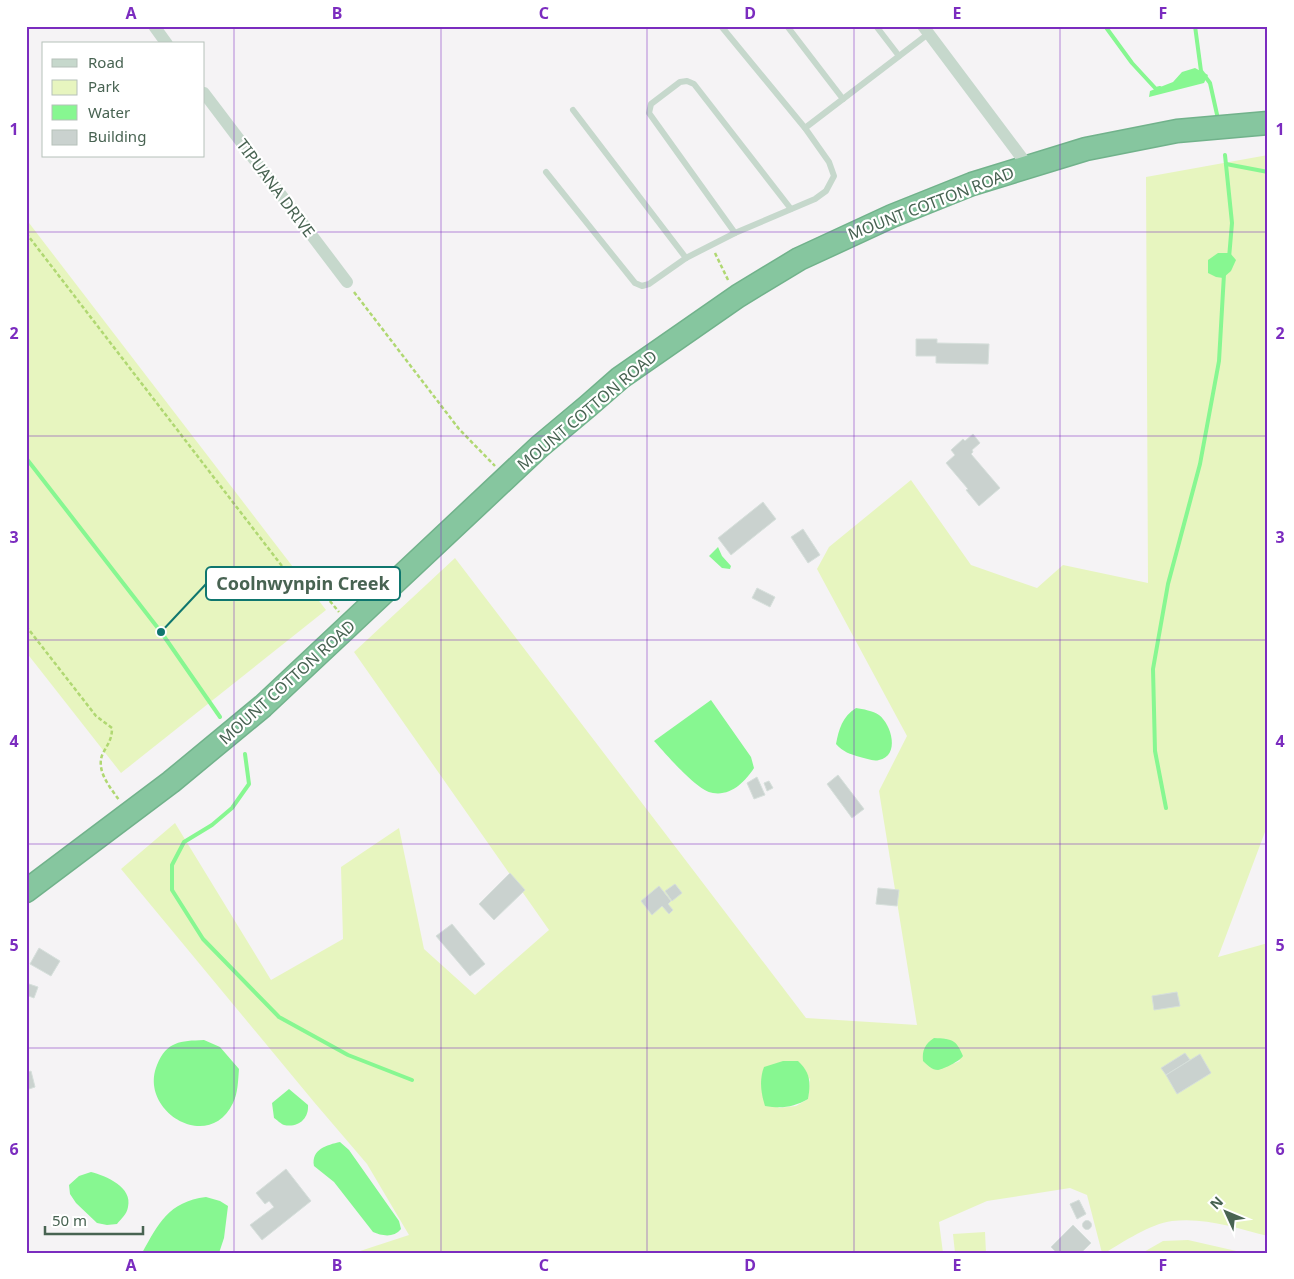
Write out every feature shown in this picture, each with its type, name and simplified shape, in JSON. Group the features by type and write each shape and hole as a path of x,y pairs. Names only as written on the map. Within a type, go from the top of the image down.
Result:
{"highway":[{"name":"MOUNT COTTON ROAD","path":"31,887 130,814 256,712 539,447 620,378 738,296 799,259 892,216 972,184 1086,149 1177,131 1268,123"}],"street":[{"path":"154,26 166,42"},
{"path":"925,30 1028,166"},
{"name":"TIPUANA DRIVE","path":"205,94 347,282"}],"lane":[{"path":"546,172 635,283 642,286 649,284 686,258 711,245 815,200 826,191 834,176 829,162 805,128 720,26"},
{"path":"788,26 843,99"},
{"path":"876,26 899,56"},
{"path":"805,128 899,56 925,30"},
{"path":"735,233 649,113 651,104 680,82 694,84 791,209"},
{"path":"572,110 686,258"}],"path":[{"path":"26,233 285,570 315,583 350,624"},
{"path":"711,245 738,296"},
{"path":"347,282 459,429 506,478"},
{"path":"26,626 96,716 112,728 112,738 102,756 102,772 107,784 130,814"}],"green space":[{"path":"1268,155 1268,824 1218,957 1268,943 1268,1236 1208,1222 1172,1221 1146,1230 1102,1253 1087,1195 1070,1188 987,1201 939,1222 943,1253 354,1253 409,1235 367,1164 121,869 175,823 271,980 343,939 341,867 399,828 424,949 475,995 549,930 354,652 455,558 806,1018 917,1025 879,791 907,736 817,569 829,547 911,480 971,565 1037,588 1063,565 1148,583 1146,177","holes":["945,1038 960,1061 937,1070","810,1078 808,1099 796,1106 778,1108"]},
{"path":"26,219 326,610 121,773 26,652"},
{"path":"985,1232 986,1253 955,1253 953,1234"},
{"path":"1188,1240 1245,1253 1142,1253 1163,1241"}],"water":[{"path":"1195,68 1208,75 1204,83 1149,97 1150,91 1173,82 1182,72"},
{"path":"1218,253 1230,253 1236,260 1231,271 1223,278 1208,273 1208,260"},
{"path":"718,547 722,556 731,566 730,569 722,568 709,556"},
{"path":"711,700 751,757 754,768 737,787 720,793 706,791 690,779 654,741"},
{"path":"856,708 868,710 879,715 884,720 892,740 890,753 886,757 869,760 847,752 836,744 838,733 847,715"},
{"path":"934,1038 953,1041 963,1056 938,1070 928,1066 923,1061 923,1054 926,1045"},
{"path":"204,1040 220,1047 239,1069 238,1087 233,1103 222,1118 208,1125 193,1126 179,1120 166,1111 157,1098 154,1082 157,1065 165,1051 181,1042"},
{"path":"783,1061 798,1061 805,1069 809,1082 808,1099 788,1107 765,1106 761,1086 764,1067"},
{"path":"289,1089 308,1105 308,1110 302,1121 289,1126 274,1118 272,1103"},
{"path":"340,1142 349,1150 399,1221 401,1229 395,1234 388,1235 373,1232 334,1182 314,1166 317,1152 325,1146"},
{"path":"91,1172 111,1180 122,1188 126,1194 128,1200 127,1210 117,1224 97,1223 76,1203 70,1194 69,1185 79,1176"},
{"path":"206,1197 220,1201 228,1206 224,1238 219,1253 142,1253 160,1223 174,1209 182,1204"}],"building":[{"path":"916,339 937,339 937,343 989,344 988,364 936,363 936,356 916,356"},
{"path":"973,434 980,443 972,450 971,454 1000,488 979,506 966,490 968,489 946,463 955,455 951,450 963,439 965,441"},
{"path":"763,502 776,519 731,555 718,538"},
{"path":"803,529 820,555 808,563 791,537"},
{"path":"757,588 775,597 770,607 752,598"},
{"path":"838,775 864,809 852,818 827,784"},
{"path":"757,777 765,795 754,799 747,783"},
{"path":"769,781 773,788 767,791 764,783"},
{"path":"510,873 525,890 494,920 479,904"},
{"path":"675,884 682,893 672,901 665,891"},
{"path":"659,886 671,901 668,904 673,910 669,914 662,906 652,915 641,901"},
{"path":"878,888 899,890 897,906 876,904"},
{"path":"452,924 485,964 470,976 436,936"},
{"path":"39,948 60,961 51,976 30,964"},
{"path":"26,983 38,987 34,998 26,995"},
{"path":"1177,992 1180,1006 1154,1010 1152,996"},
{"path":"1185,1053 1190,1060 1166,1075 1161,1068"},
{"path":"1200,1054 1211,1073 1177,1094 1166,1075"},
{"path":"31,1071 35,1087 26,1090 26,1073"},
{"path":"286,1169 311,1201 262,1240 250,1225 274,1207 269,1201 265,1204 256,1193"},
{"path":"1079,1200 1086,1214 1077,1219 1070,1204"},
{"path":"1087,1221 1091,1225 1087,1229 1083,1225"},
{"path":"1073,1225 1091,1243 1081,1253 1057,1253 1051,1247"}],"waterway":[{"path":"1105,26 1132,63 1156,89 1160,88"},
{"path":"1195,26 1201,71 1210,83 1218,119"},
{"path":"1225,155 1232,223 1229,258"},
{"path":"1226,164 1268,172"},
{"path":"1166,808 1155,751 1153,669 1168,584 1200,464 1219,361 1224,274"},
{"path":"26,458 161,632 220,717"},
{"path":"245,754 249,784 232,808 212,825 184,842 172,865 172,890 203,939 279,1017 348,1055 412,1080"}],"place":[{"name":"Coolnwynpin Creek","path":"161,632"}]}
